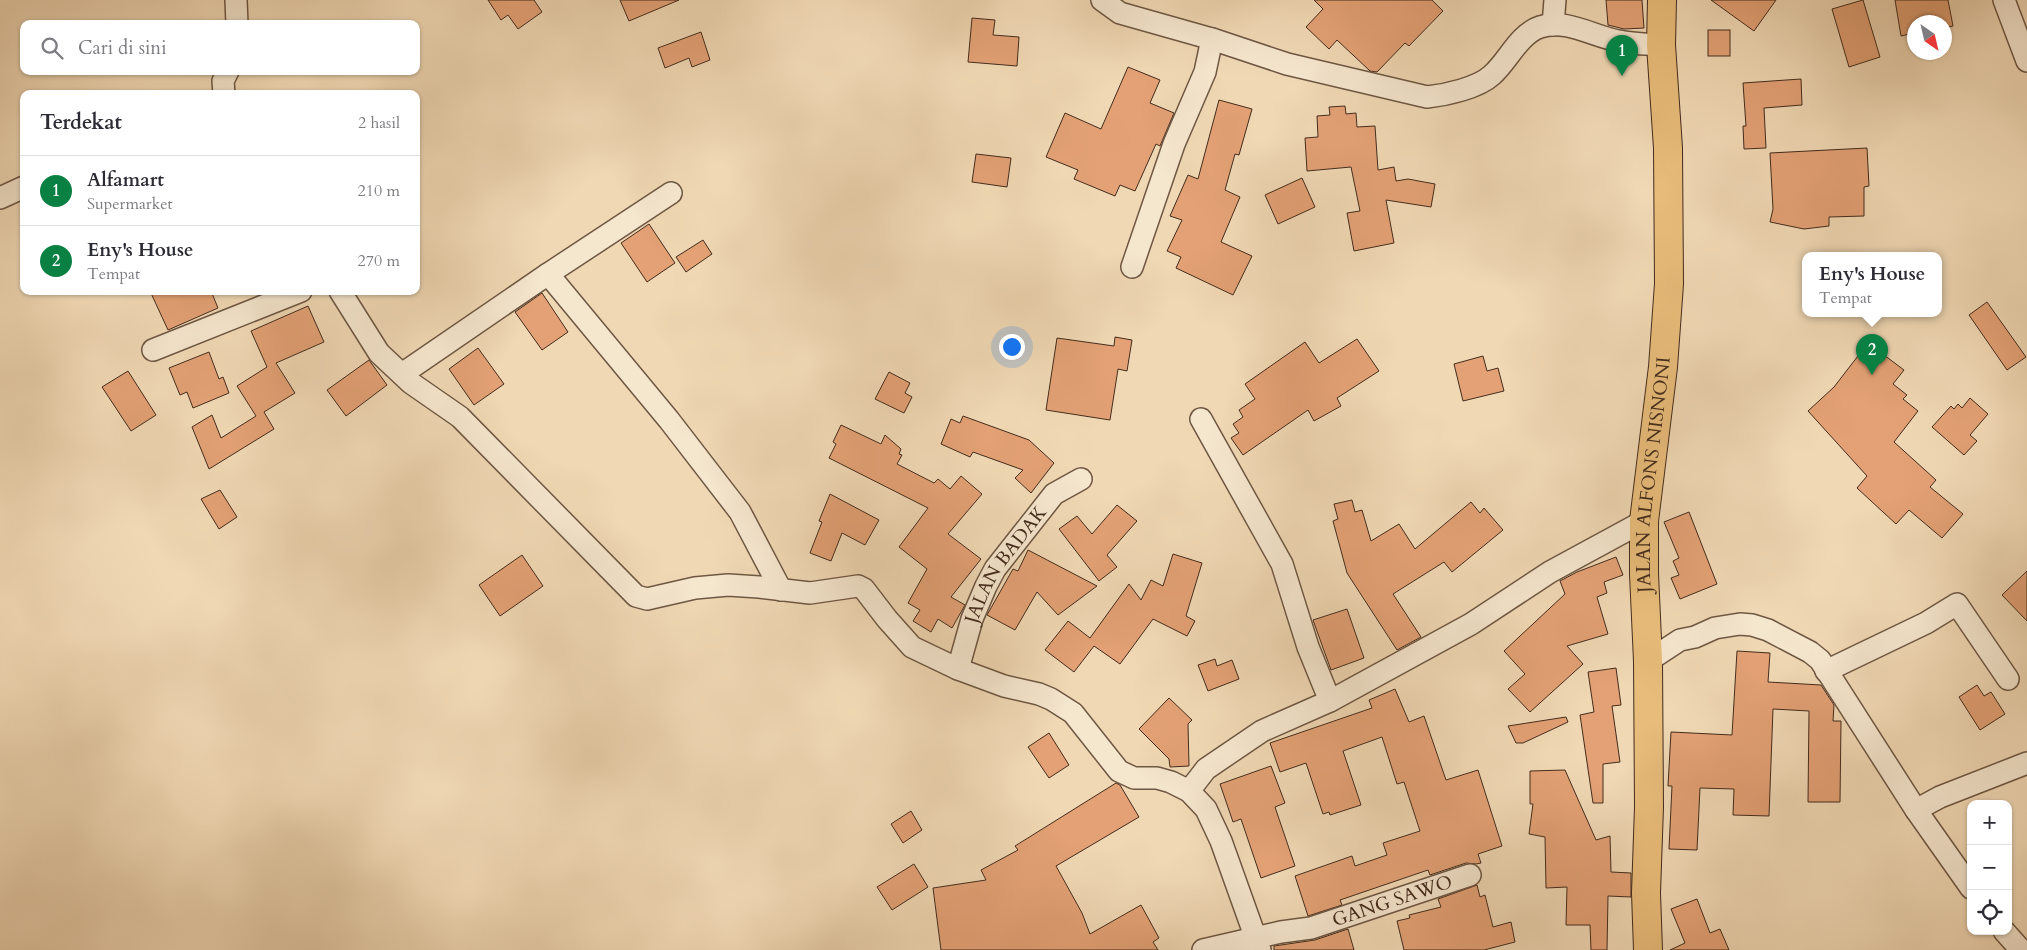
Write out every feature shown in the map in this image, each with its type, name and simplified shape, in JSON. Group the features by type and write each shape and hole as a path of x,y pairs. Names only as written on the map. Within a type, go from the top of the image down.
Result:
{"main road":[{"name":"JALAN ALFONS NISNONI","path":"1648,950 1646,893 1648,661 1644,574 1644,521 1664,368 1669,284 1668,148 1661,45 1662,0"}],"street":[{"path":"236,0 238,20"},
{"path":"1102,0 1120,13 1212,39 1287,64 1427,97 1449,94 1484,82 1493,75 1524,37 1534,29 1553,25 1567,26 1618,41 1661,45"},
{"path":"1553,25 1555,0"},
{"path":"2004,0 2027,61"},
{"path":"1132,267 1174,144 1205,72 1212,39"},
{"path":"224,90 223,81 226,75"},
{"path":"0,198 20,189"},
{"path":"402,374 671,193"},
{"path":"548,274 669,420 740,512 781,590"},
{"path":"153,350 291,295"},
{"path":"343,295 379,353 424,393 460,417 636,596 651,599 695,588 728,585 810,594 858,586 864,589 887,620 912,647 958,669 1004,686 1051,698 1072,713 1119,771 1134,778 1157,778 1171,782 1190,792 1206,809 1214,825 1258,944"},
{"path":"1201,419 1282,564 1308,647 1330,701"},
{"name":"JALAN BADAK","path":"958,669 972,619 995,569 1054,494 1081,479"},
{"path":"1190,792 1206,769 1262,731 1330,701 1471,624 1550,572 1644,521"},
{"path":"1826,671 1926,623 1957,604 2008,680"},
{"path":"1648,661 1680,640 1695,637 1715,628 1740,624 1752,625 1768,630 1810,652 1820,660 1916,810 1967,882"},
{"path":"1916,810 1940,797 2027,762"},
{"name":"GANG SAWO","path":"1204,950 1258,944 1281,932 1311,928 1470,875"},
{"path":"2008,935 2021,950"}],"building":[{"path":"488,0 534,0 542,12 518,29 508,15 501,20"},
{"path":"620,0 679,0 629,21"},
{"path":"1314,0 1432,0 1443,11 1409,46 1405,43 1377,72 1370,71 1337,40 1329,49 1306,27 1323,9"},
{"path":"1606,0 1642,0 1644,28 1624,29 1608,25"},
{"path":"1711,0 1776,0 1754,31"},
{"path":"1863,0 1880,57 1849,67 1832,9"},
{"path":"1895,0 1948,0 1951,15 1907,15 1907,35 1901,36"},
{"path":"972,18 995,20 993,35 1019,37 1017,66 968,62"},
{"path":"1708,30 1730,30 1730,56 1708,56"},
{"path":"701,32 710,60 692,67 689,58 665,68 658,48"},
{"path":"1128,67 1160,80 1150,103 1174,113 1160,146 1156,144 1135,191 1120,185 1115,196 1074,179 1078,170 1046,157 1065,113 1101,129"},
{"path":"1801,79 1802,105 1764,108 1766,148 1744,149 1743,126 1746,126 1743,83"},
{"path":"1219,100 1252,109 1239,155 1235,154 1225,190 1240,197 1221,242 1252,256 1233,295 1176,268 1181,257 1167,251 1182,220 1170,216 1188,175 1198,179"},
{"path":"1345,106 1346,114 1356,113 1357,127 1375,126 1378,170 1394,167 1396,181 1408,179 1435,184 1431,207 1386,200 1394,243 1354,251 1347,213 1360,211 1351,167 1307,171 1305,138 1318,137 1317,116 1330,115 1329,107"},
{"path":"1867,148 1869,186 1864,187 1864,216 1829,217 1829,226 1804,229 1770,222 1773,209 1770,153"},
{"path":"976,154 1011,158 1007,187 972,182"},
{"path":"1302,178 1315,207 1278,224 1265,195"},
{"path":"649,224 675,263 647,282 621,243"},
{"path":"703,240 712,254 686,272 676,257"},
{"path":"542,293 568,332 542,350 515,312"},
{"path":"152,295 213,295 218,308 168,330"},
{"path":"1987,302 2026,357 2007,370 1969,315"},
{"path":"308,306 324,342 276,363 295,393 264,412 274,429 209,469 192,427 212,415 221,438 256,416 237,386 267,367 251,331"},
{"path":"1115,337 1132,340 1127,371 1118,369 1110,420 1046,410 1057,338 1114,346"},
{"path":"1357,339 1379,371 1337,398 1341,406 1314,421 1308,410 1243,455 1231,438 1239,433 1233,424 1243,417 1239,410 1255,399 1245,384 1305,342 1319,363"},
{"path":"1868,343 1904,370 1893,384 1907,395 1903,399 1918,411 1894,442 1936,480 1930,487 1963,514 1942,538 1909,510 1896,524 1857,488 1867,476 1808,411 1834,387"},
{"path":"478,348 504,384 474,405 449,369"},
{"path":"209,352 219,379 223,377 229,393 193,408 187,392 180,395 169,368"},
{"path":"1483,356 1487,371 1498,368 1504,391 1463,401 1454,364"},
{"path":"369,360 387,385 346,416 327,390"},
{"path":"128,371 156,415 131,431 102,387"},
{"path":"889,372 910,383 905,393 912,397 904,413 875,399"},
{"path":"1970,398 1988,414 1970,435 1977,441 1964,455 1932,427 1951,406 1954,409 1958,404 1962,408"},
{"path":"963,416 1029,440 1054,463 1031,493 1015,478 1023,470 973,452 970,457 941,444 951,419 960,423"},
{"path":"841,425 881,444 885,435 901,449 899,454 902,455 897,464 934,483 938,479 950,489 961,476 982,494 948,534 981,559 951,597 965,605 952,628 938,619 931,632 913,621 920,610 908,603 927,569 899,547 928,508 829,458 836,444 833,442"},
{"path":"220,490 237,517 219,529 201,499"},
{"path":"830,494 879,520 865,545 842,533 831,561 810,553 822,522 819,521"},
{"path":"1352,500 1355,512 1362,510 1371,541 1399,524 1415,549 1471,502 1480,513 1484,508 1503,530 1452,572 1444,562 1393,594 1421,637 1397,650 1347,573 1333,521 1338,519 1334,504"},
{"path":"1117,505 1137,521 1107,555 1117,567 1099,581 1059,529 1077,516 1092,534"},
{"path":"1689,512 1717,584 1680,599 1671,578 1679,575 1673,561 1679,558 1664,522"},
{"path":"1028,550 1097,586 1058,615 1037,592 1015,630 987,615 1013,569 1018,571"},
{"path":"1173,554 1202,563 1186,616 1195,621 1187,636 1153,619 1120,664 1094,646 1074,672 1045,650 1068,621 1090,638 1129,584 1141,600 1151,580 1163,586"},
{"path":"522,555 543,586 500,616 479,585"},
{"path":"1616,557 1623,575 1604,582 1607,593 1597,597 1608,634 1567,646 1583,664 1530,712 1508,689 1525,674 1504,651 1565,594 1560,581 1577,572"},
{"path":"2027,571 2027,621 2002,595"},
{"path":"1347,609 1364,658 1331,670 1313,620"},
{"path":"1737,651 1770,653 1768,682 1821,685 1834,705 1833,721 1841,721 1840,802 1808,802 1809,711 1773,709 1769,816 1733,815 1734,789 1700,788 1697,850 1669,849 1672,786 1668,786 1671,732 1732,735"},
{"path":"1215,659 1217,666 1232,660 1239,679 1208,691 1198,665"},
{"path":"1616,668 1621,705 1612,706 1620,762 1603,764 1603,803 1593,803 1580,715 1594,712 1588,672"},
{"path":"1977,685 1984,696 1991,692 2005,714 1980,730 1959,697"},
{"path":"1395,689 1409,722 1424,716 1446,780 1478,770 1502,846 1478,854 1481,863 1466,863 1430,875 1428,870 1340,900 1342,905 1308,916 1295,876 1352,856 1355,866 1387,855 1383,843 1420,831 1404,782 1397,784 1382,737 1343,751 1361,805 1330,815 1329,812 1323,814 1306,763 1280,772 1270,743 1372,708 1369,700"},
{"path":"1169,698 1192,720 1188,724 1189,766 1170,767 1169,759 1139,729"},
{"path":"1566,717 1568,722 1523,743 1516,743 1508,726"},
{"path":"1049,733 1069,765 1049,778 1028,747"},
{"path":"1271,766 1285,803 1275,807 1295,866 1261,878 1241,819 1233,822 1220,784"},
{"path":"1565,770 1596,840 1610,836 1611,872 1631,873 1631,897 1608,896 1607,950 1591,950 1590,925 1566,925 1567,887 1546,888 1545,837 1529,834 1533,804 1530,804 1530,771"},
{"path":"1116,783 1120,785 1139,817 1056,866 1082,913 1090,934 1141,905 1159,938 1153,942 1158,950 941,950 933,888 986,880 981,870 1018,850 1015,846"},
{"path":"911,811 922,830 903,843 891,824"},
{"path":"914,864 928,887 892,910 877,887"},
{"path":"1477,885 1480,897 1485,895 1493,927 1511,922 1515,942 1484,950 1404,950 1397,921 1410,918 1409,915 1441,907 1438,899"},
{"path":"1697,899 1710,933 1720,929 1729,950 1670,950 1685,943 1671,909"},
{"path":"1348,929 1354,950 1274,950 1274,946 1315,940"}],"place":[{"name":"Alfamart","path":"1622,76"},
{"name":"Eny's House","path":"1872,375"}]}
